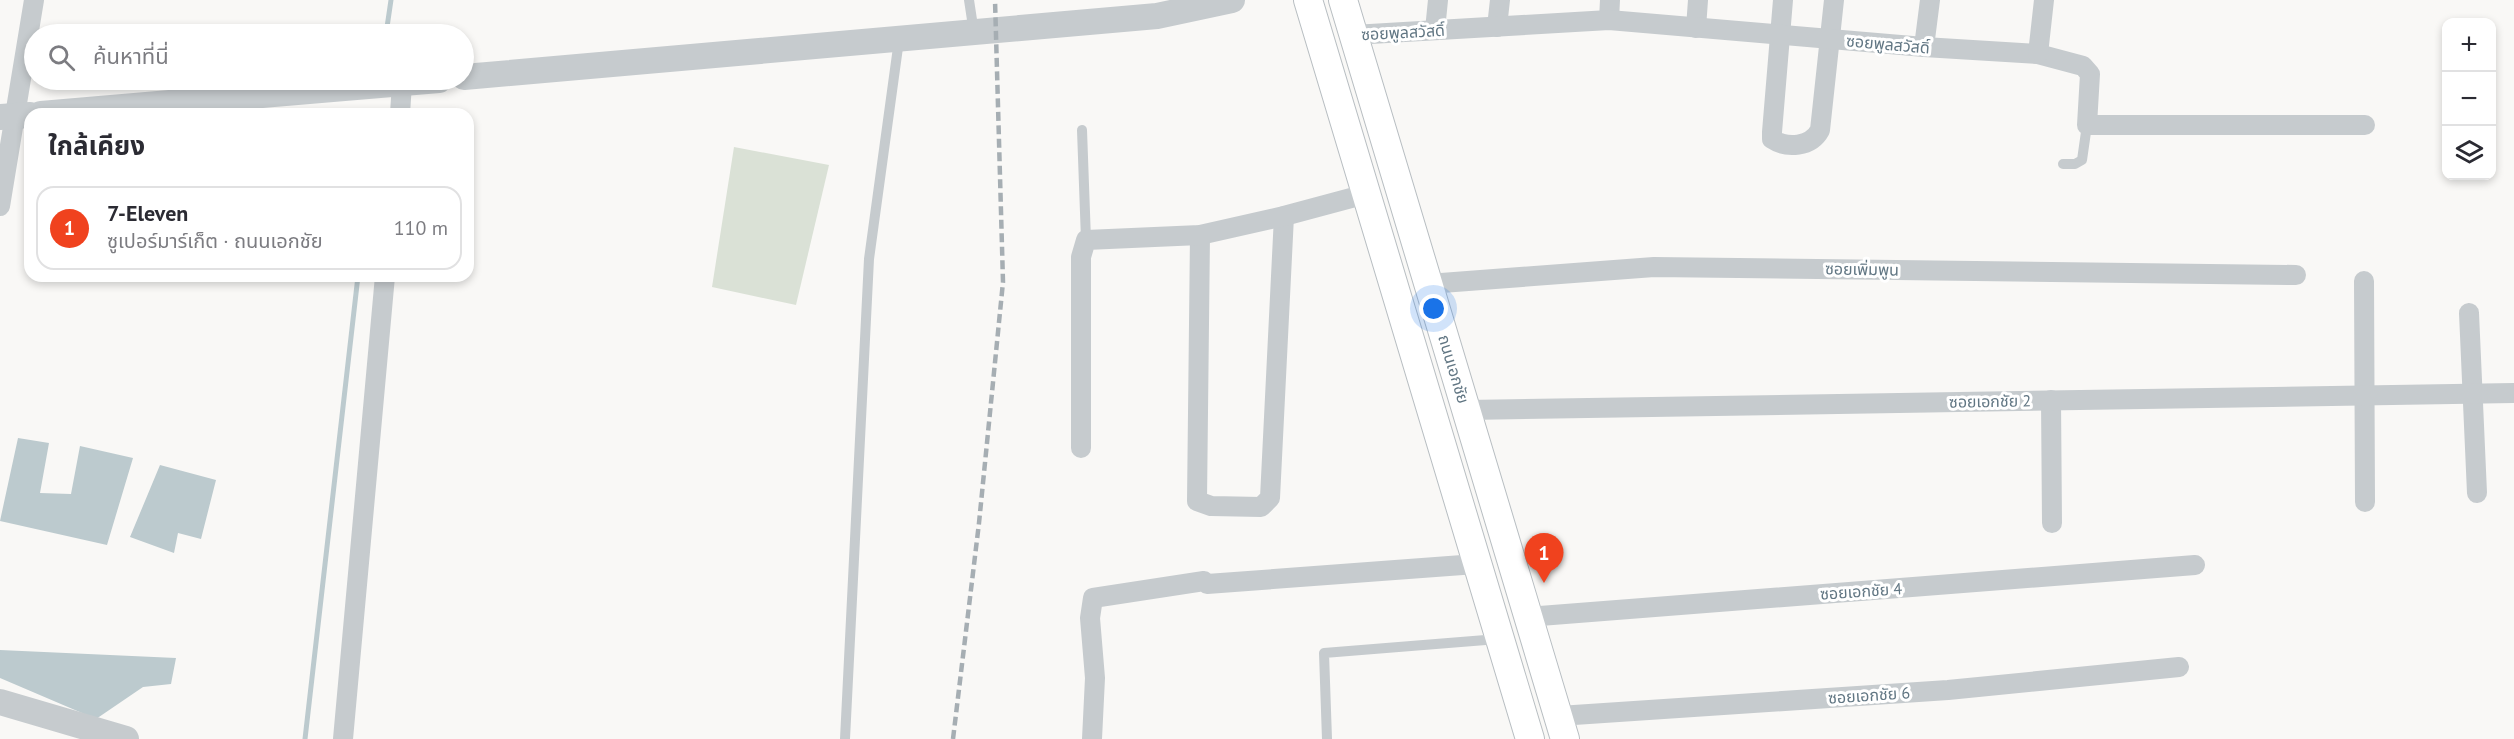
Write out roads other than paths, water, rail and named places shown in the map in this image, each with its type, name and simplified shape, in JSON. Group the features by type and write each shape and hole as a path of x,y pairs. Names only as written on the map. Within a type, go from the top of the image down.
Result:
{"main road":[{"name":"ถนนเอกชัย","path":"1308,0 1498,639 1530,739"},
{"name":"ถนนเอกชัย","path":"1342,0 1562,728"}],"street":[{"path":"30,24 34,0"},
{"path":"474,76 1157,16 1232,0"},
{"path":"1435,30 1438,0"},
{"path":"1497,27 1500,0"},
{"path":"1609,20 1610,0"},
{"path":"1696,28 1698,0"},
{"path":"1783,0 1772,132 1772,139 1780,145 1808,143 1815,140 1820,130 1832,39 1834,0"},
{"path":"1924,47 1930,0"},
{"path":"2038,54 2044,0"},
{"name":"ซอยพูลสวัสดิ์","path":"1353,35 1609,20 1924,47 2038,54 2083,66 2090,74 2088,125"},
{"path":"0,206 24,61"},
{"path":"111,108 320,90"},
{"path":"400,108 402,90"},
{"path":"2088,125 2366,125"},
{"path":"1082,448 1081,256 1086,240 1200,235 1366,194"},
{"path":"1200,235 1197,501 1211,506 1261,507 1270,498 1284,216"},
{"name":"ซอยเพิ่มพูน","path":"1428,284 1654,267 2296,274"},
{"path":"2364,281 2365,502"},
{"path":"344,739 384,282"},
{"path":"2469,312 2477,493"},
{"name":"ซอยเอกชัย 2","path":"1467,410 2514,393"},
{"path":"2051,400 2052,523"},
{"path":"1092,739 1095,678 1090,618 1093,598 1204,582 1207,584 1476,564"},
{"name":"ซอยเอกชัย 4","path":"1527,617 2195,565"},
{"name":"ซอยเอกชัย 6","path":"1562,728 2179,667"},
{"path":"0,702 126,739"}],"lane":[{"path":"969,0 974,33"},
{"path":"845,739 869,259 900,40"},
{"path":"2063,164 2075,164 2082,160 2088,125"},
{"path":"1082,130 1086,240"},
{"path":"1327,739 1324,653 1498,639"}],"waterway":[{"path":"387,24 391,0"},
{"path":"305,739 357,282"}],"railway":[{"path":"953,739 979,523 1003,282 995,0"}],"place":[{"name":"7-Eleven","path":"1544,583"}]}
